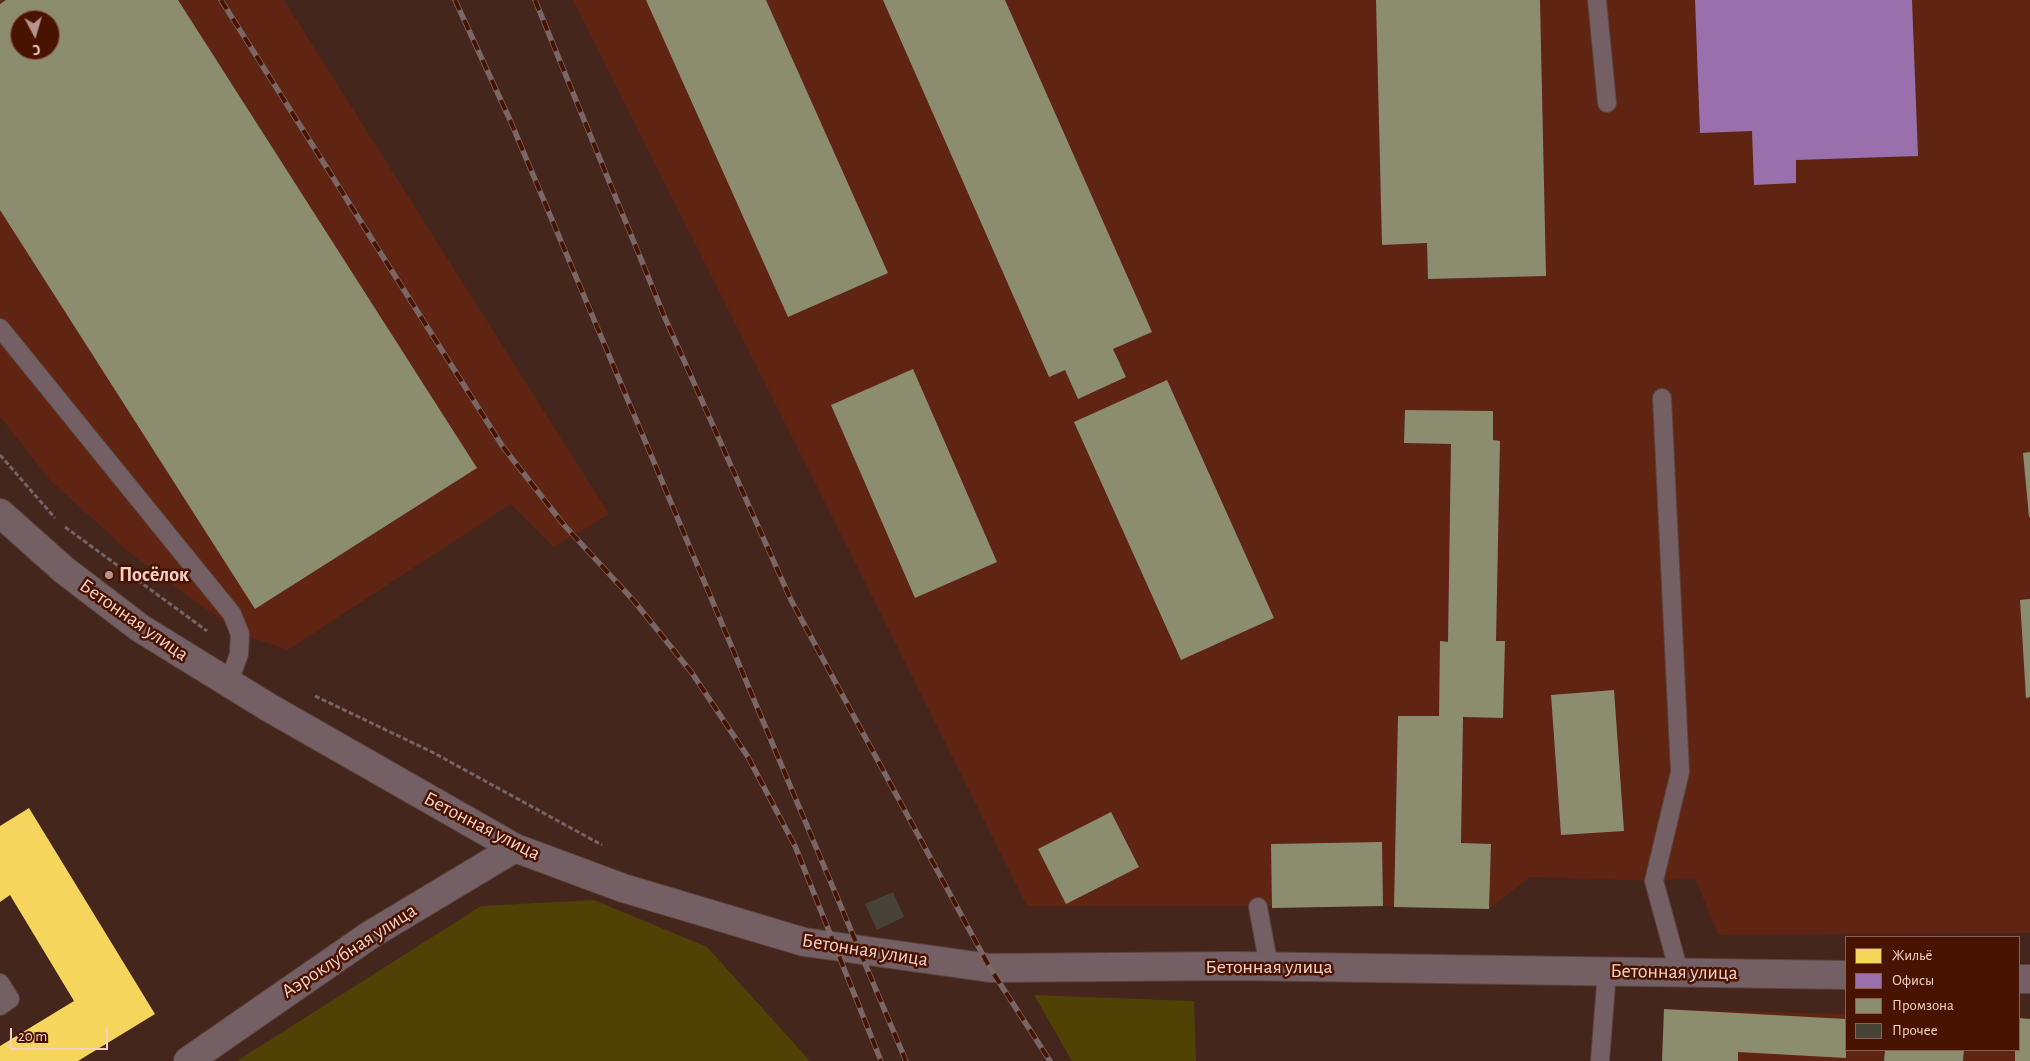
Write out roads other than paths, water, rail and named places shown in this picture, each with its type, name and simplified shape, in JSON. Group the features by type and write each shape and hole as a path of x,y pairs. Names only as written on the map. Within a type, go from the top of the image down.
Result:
{"street":[{"name":"Бетонная улица","path":"0,512 64,570 140,628 229,682 515,848 623,888 804,942 838,949 990,968 1269,967 1607,970 1845,975"},
{"name":"Аэроклубная улица","path":"188,1061 370,934 515,848"}],"lane":[{"path":"1597,0 1607,103"},
{"path":"0,328 232,614 240,634 239,654 229,682"},
{"path":"1662,398 1680,772 1654,881 1679,972"},
{"path":"1258,907 1269,967"},
{"path":"1600,1061 1607,970"},
{"path":"0,983 10,999 0,1006"}],"railway":[{"path":"221,0 503,447 564,525 634,601 692,673 748,757 795,846 881,1061"},
{"path":"455,0 510,120 906,1061"},
{"path":"535,0 665,318 791,600 990,968 1050,1061"}],"place":[{"name":"Посёлок","path":"109,575"}]}
